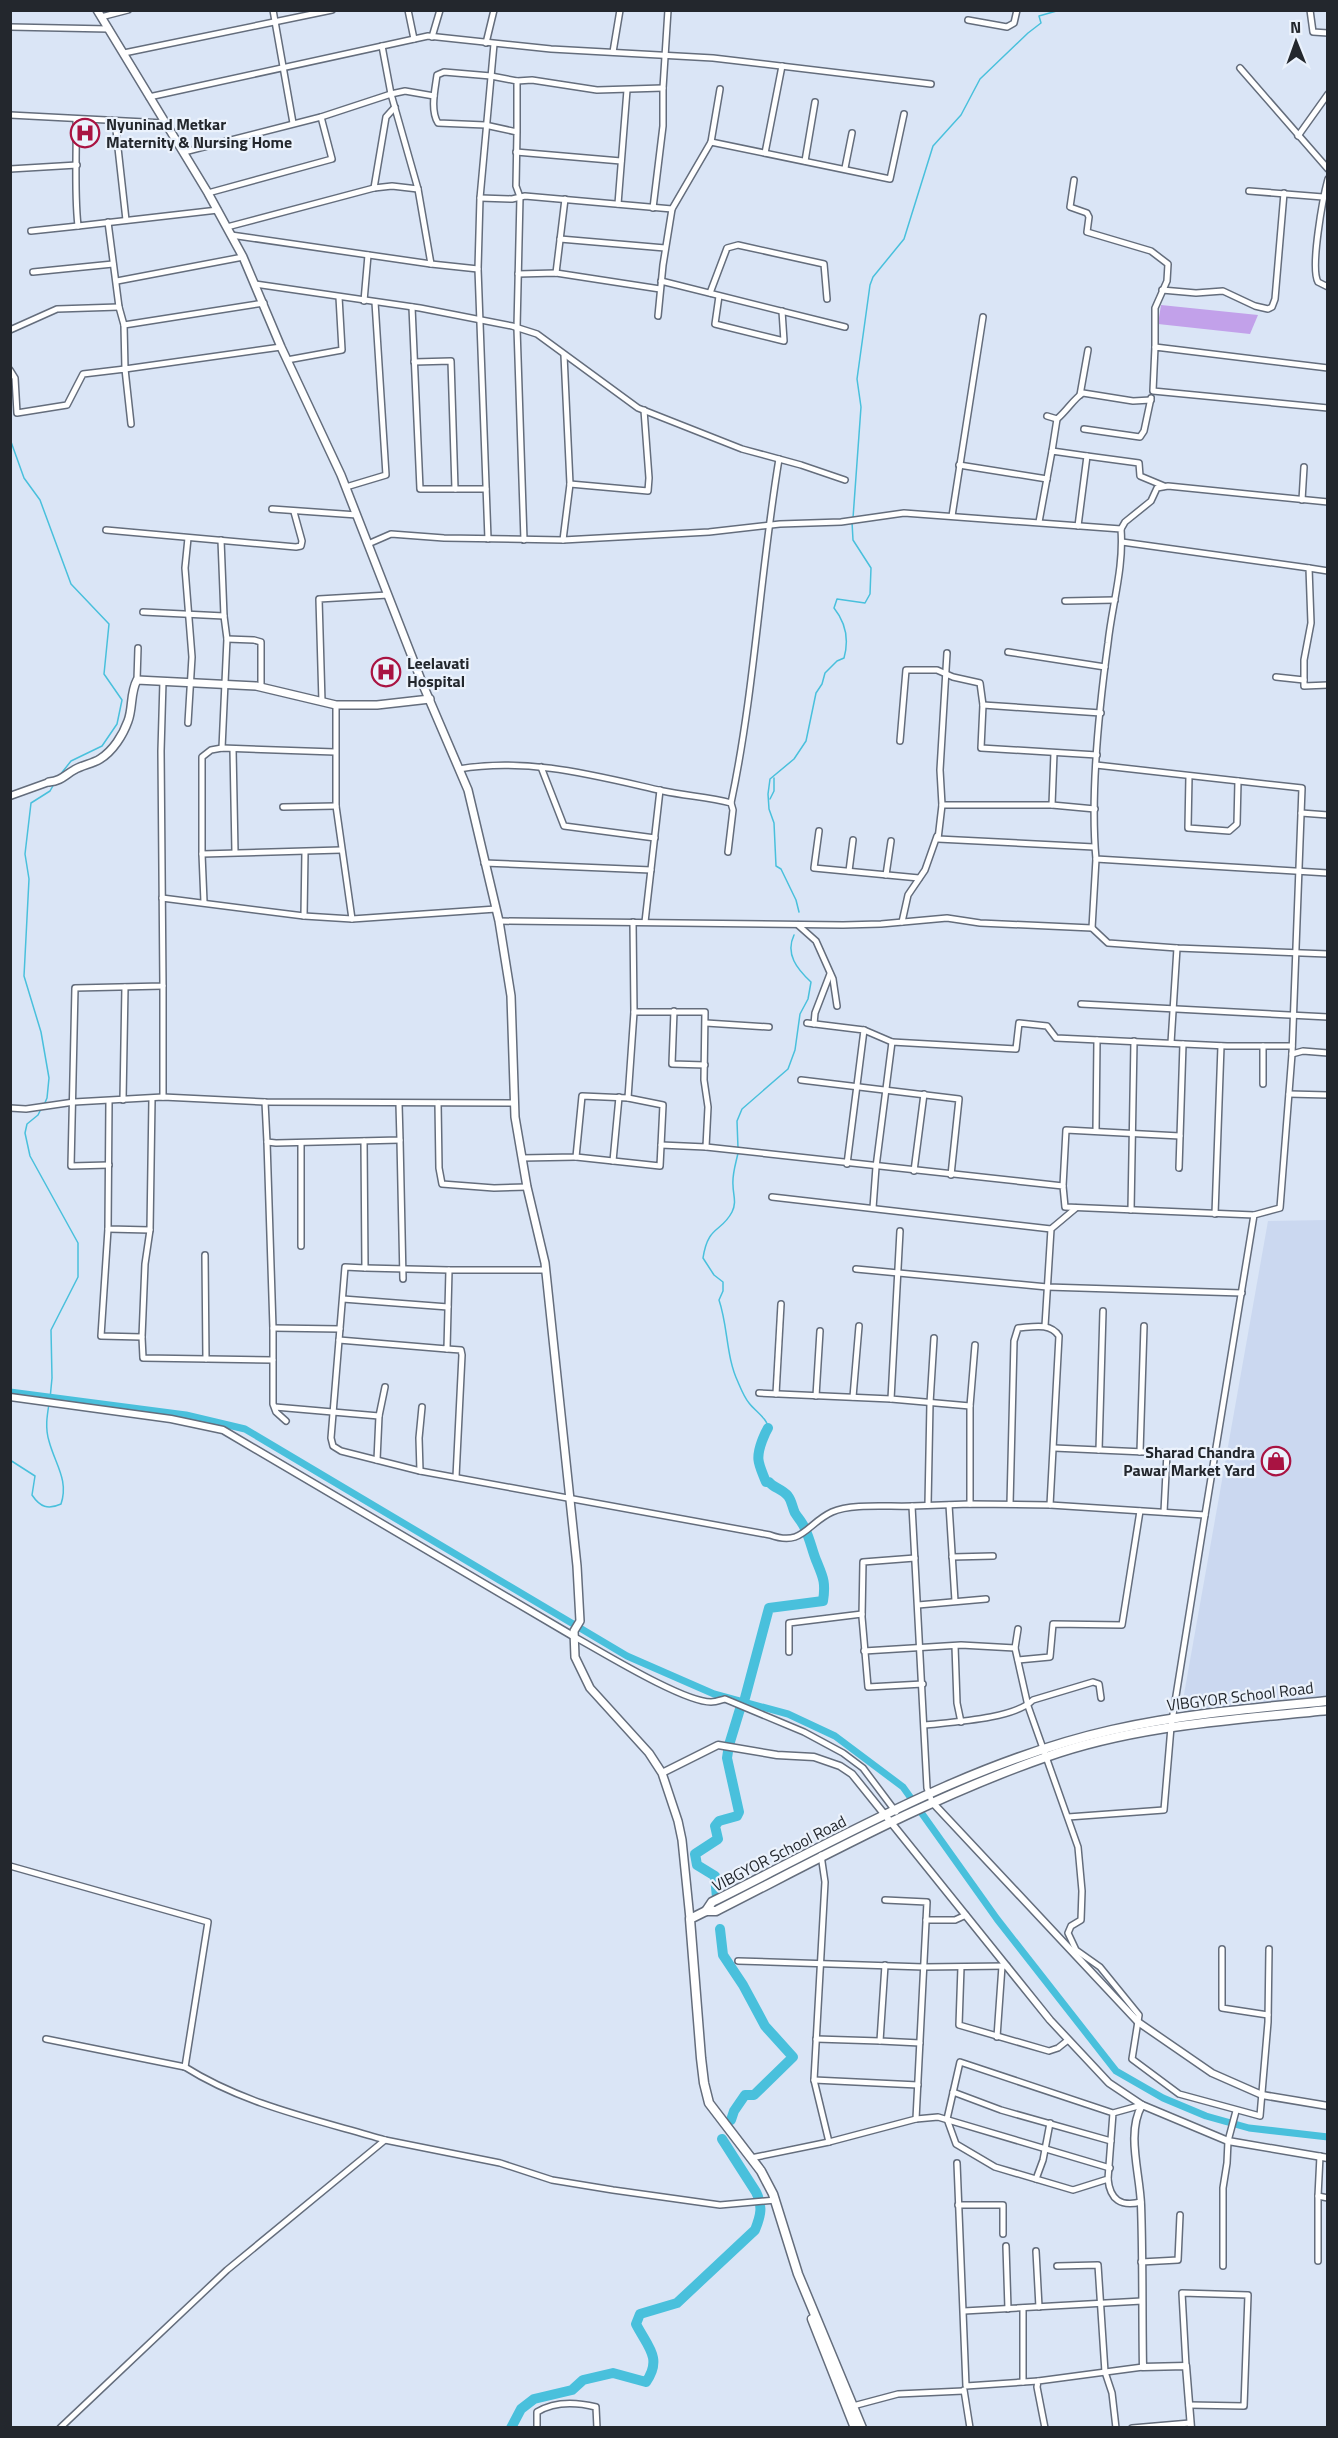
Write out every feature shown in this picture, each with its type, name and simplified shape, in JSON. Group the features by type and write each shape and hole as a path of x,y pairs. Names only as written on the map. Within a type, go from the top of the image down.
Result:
{"main road":[{"path":"99,14 164,123 184,152 243,257 281,347 346,487 468,790 499,921 511,996 515,1103 527,1187 545,1270 578,1566 580,1621 573,1634 578,1665 590,1688 649,1753 662,1773 682,1840 704,2083 709,2103 761,2171 775,2200 815,2330 855,2427"},
{"path":"49,782 58,781 80,767 100,759 120,738 129,720 133,687 137,680 261,687 336,705 377,705 430,699"},
{"name":"VIBGYOR School Road","path":"690,1918 706,1911 716,1911 820,1853 931,1798 1044,1753 1110,1730 1172,1718 1328,1701"},
{"name":"VIBGYOR School Road","path":"1074,1744 1171,1727 1328,1710"},
{"path":"803,2287 862,2427"}],"street":[{"path":"99,14 128,10"},
{"path":"273,10 293,123"},
{"path":"124,53 332,10"},
{"path":"408,10 414,39"},
{"path":"432,37 440,10"},
{"path":"486,43 494,10"},
{"path":"613,52 620,10"},
{"path":"653,208 663,126 668,10"},
{"path":"968,20 1007,27 1014,23 1017,10"},
{"path":"1310,10 1313,32 1328,33"},
{"path":"10,27 109,29"},
{"path":"149,97 432,37 494,44 713,58 931,84"},
{"path":"488,539 478,269 485,125 494,44"},
{"path":"382,46 394,107 418,189 431,264"},
{"path":"765,153 782,66"},
{"path":"1240,68 1328,169"},
{"path":"517,132 485,125 438,123 435,119 434,96 437,75 444,72 491,76 597,90 663,88"},
{"path":"517,81 516,186 520,198 516,328 524,540"},
{"path":"658,316 665,248 672,209 711,141 720,89"},
{"path":"618,204 627,90"},
{"path":"184,152 321,117 405,91 434,96"},
{"path":"1298,136 1328,94"},
{"path":"805,161 815,102"},
{"path":"374,188 386,117 394,107"},
{"path":"711,141 890,179 904,114"},
{"path":"10,115 164,123"},
{"path":"208,193 332,159 321,117"},
{"path":"76,119 75,194 78,226"},
{"path":"115,121 126,220"},
{"path":"845,168 852,132"},
{"path":"516,152 621,161"},
{"path":"10,169 77,165"},
{"path":"1328,179 1323,196 1315,270 1318,282 1328,287"},
{"path":"1074,180 1070,207 1087,213 1089,217 1087,232 1151,251 1168,264 1169,273 1155,308 1153,391 1144,431 1140,437 1084,429"},
{"path":"227,227 374,188 393,186 418,189"},
{"path":"1249,191 1323,196"},
{"path":"1162,290 1196,293 1222,291 1255,306 1268,309 1272,307 1275,299 1284,193"},
{"path":"480,198 525,196 672,209"},
{"path":"555,273 565,199"},
{"path":"31,231 218,210"},
{"path":"108,222 119,307 124,325 125,369 131,424"},
{"path":"231,235 478,269"},
{"path":"560,239 665,248"},
{"path":"710,293 727,248 738,245 824,264 827,298"},
{"path":"364,301 368,255"},
{"path":"117,281 243,257"},
{"path":"33,272 113,264"},
{"path":"518,274 555,273 660,290"},
{"path":"661,281 845,327"},
{"path":"255,284 412,307 537,334 644,410 742,449 845,480"},
{"path":"719,296 715,324 784,341 782,311"},
{"path":"287,360 342,350 339,297"},
{"path":"346,487 386,475 375,302"},
{"path":"124,325 264,303"},
{"path":"10,330 57,309 119,307"},
{"path":"412,307 420,489 486,489"},
{"path":"952,516 983,317"},
{"path":"10,370 15,378 17,413 67,405 83,374 281,347"},
{"path":"1155,347 1328,368"},
{"path":"1039,522 1057,419 1080,395 1088,350"},
{"path":"563,540 570,484 564,355"},
{"path":"414,362 451,361 455,489"},
{"path":"1153,391 1328,408"},
{"path":"1080,395 1133,401 1151,400"},
{"path":"570,484 648,491 644,410"},
{"path":"1047,416 1057,419"},
{"path":"1052,450 1139,463 1140,476 1166,486 1328,502"},
{"path":"1078,525 1087,456"},
{"path":"728,852 733,810 731,803 743,746 768,526 779,459"},
{"path":"959,465 1047,479"},
{"path":"1302,500 1304,467"},
{"path":"1092,928 1096,859 1094,847 1096,765 1105,667 1122,558 1121,529 1125,522 1151,501 1157,488 1166,486"},
{"path":"272,509 357,515"},
{"path":"106,530 301,546 302,541 294,512"},
{"path":"368,544 391,534 444,538 563,540 841,522 904,513 1121,529"},
{"path":"188,538 185,568 192,657 188,723"},
{"path":"221,540 227,639 223,684 222,748"},
{"path":"1122,542 1328,571"},
{"path":"1309,568 1311,623 1304,660 1304,686 1328,685"},
{"path":"322,702 320,599 388,595"},
{"path":"1065,601 1115,600"},
{"path":"143,612 224,616"},
{"path":"227,639 261,642 261,687"},
{"path":"137,680 138,648"},
{"path":"1008,652 1105,667"},
{"path":"902,922 908,895 925,870 937,836 942,805 940,770 947,653"},
{"path":"900,741 906,670 937,670 980,683 983,705 981,748 1097,755"},
{"path":"1276,677 1304,680"},
{"path":"163,681 161,751 163,1098"},
{"path":"336,705 336,806 352,918"},
{"path":"983,705 1101,713"},
{"path":"204,902 202,757 211,750 222,748 335,752"},
{"path":"233,749 235,852"},
{"path":"1052,805 1054,753"},
{"path":"459,770 488,764 541,767 637,783 660,790 731,803"},
{"path":"1096,765 1302,788 1292,1054 1280,1208 1254,1215 1065,1207 1063,1186 1066,1130 1180,1136"},
{"path":"541,767 564,826 655,838"},
{"path":"1190,776 1188,828 1229,831 1237,824 1238,781"},
{"path":"10,796 49,782"},
{"path":"645,922 660,790"},
{"path":"942,805 1052,805 1095,809"},
{"path":"283,807 336,806"},
{"path":"1301,813 1328,815"},
{"path":"819,831 814,868 919,878"},
{"path":"937,836 938,839 1094,847"},
{"path":"849,871 853,840"},
{"path":"886,875 891,841"},
{"path":"202,854 341,850"},
{"path":"304,916 305,852"},
{"path":"1096,859 1328,873"},
{"path":"484,863 651,870"},
{"path":"162,898 304,916 352,918 496,909"},
{"path":"499,921 880,924 946,918 980,923 1092,928 1108,944 1328,954"},
{"path":"628,1098 634,1012 633,922"},
{"path":"798,924 816,941 830,974 837,1006"},
{"path":"1171,1043 1177,948"},
{"path":"830,974 811,1023 864,1030 892,1042 1016,1049 1019,1023 1047,1026 1056,1038 1221,1046 1292,1046"},
{"path":"109,1165 71,1166 75,987 163,987"},
{"path":"123,1100 125,987"},
{"path":"1081,1004 1328,1017"},
{"path":"674,1011 672,1064 705,1065"},
{"path":"634,1012 705,1012 704,1080 708,1107 706,1147"},
{"path":"706,1023 769,1027"},
{"path":"847,1164 864,1030"},
{"path":"1096,1131 1097,1040"},
{"path":"1131,1210 1134,1041"},
{"path":"873,1208 892,1042"},
{"path":"1179,1168 1183,1044"},
{"path":"1215,1214 1221,1046"},
{"path":"1263,1046 1263,1084"},
{"path":"1292,1054 1303,1051 1328,1053"},
{"path":"801,1080 959,1099 951,1175"},
{"path":"914,1171 924,1094"},
{"path":"1289,1094 1328,1095"},
{"path":"522,1158 576,1157 660,1166 663,1105 619,1097 582,1096 576,1157"},
{"path":"613,1161 619,1097"},
{"path":"10,1108 26,1109 74,1102 152,1098 399,1104 515,1103"},
{"path":"152,1098 150,1230 145,1264 143,1358 273,1360"},
{"path":"109,1101 108,1229 101,1336 142,1337"},
{"path":"266,1102 273,1404 276,1412 286,1421"},
{"path":"438,1103 439,1168 442,1184 494,1188 527,1187"},
{"path":"399,1104 403,1279"},
{"path":"267,1142 400,1140"},
{"path":"364,1141 365,1268"},
{"path":"301,1143 301,1246"},
{"path":"661,1144 1063,1186"},
{"path":"772,1197 1051,1228 1076,1208"},
{"path":"1068,1817 1164,1810 1172,1718 1254,1215"},
{"path":"1045,1326 1051,1228"},
{"path":"108,1229 150,1230"},
{"path":"891,1399 900,1231"},
{"path":"205,1255 206,1359"},
{"path":"545,1270 403,1270 345,1267 331,1438 335,1448 420,1471 770,1535 780,1539 790,1539 803,1534 818,1520 835,1510 928,1505 1010,1504 1205,1515"},
{"path":"447,1349 448,1269"},
{"path":"856,1269 1047,1287 1242,1293"},
{"path":"343,1299 448,1306"},
{"path":"776,1394 781,1304"},
{"path":"1099,1450 1103,1311"},
{"path":"853,1397 859,1326"},
{"path":"1010,1504 1014,1341 1018,1328 1045,1326 1056,1331 1059,1336 1050,1505"},
{"path":"1140,1452 1144,1326"},
{"path":"273,1328 340,1329"},
{"path":"816,1396 820,1331"},
{"path":"928,1505 934,1338"},
{"path":"339,1340 461,1350 456,1477"},
{"path":"970,1504 970,1406 975,1345"},
{"path":"376,1460 385,1387"},
{"path":"759,1393 891,1399 970,1406"},
{"path":"10,1397 205,1425 223,1430 666,1686 711,1702 725,1700 746,1707 804,1732 843,1753 863,1767 1004,1966 1109,2083 1142,2105 1228,2141 1324,2157 1318,2196 1318,2261"},
{"path":"275,1407 380,1416"},
{"path":"420,1471 419,1438 422,1407"},
{"path":"1054,1448 1167,1453 1164,1512"},
{"path":"949,1505 955,1601"},
{"path":"912,1506 927,1788 931,1798 1138,2022 1212,2073 1262,2095 1328,2106"},
{"path":"1018,1659 1050,1657 1053,1624 1122,1625 1140,1511"},
{"path":"952,1557 993,1556"},
{"path":"915,1558 862,1562 864,1651 868,1687 923,1684"},
{"path":"918,1605 986,1599"},
{"path":"789,1652 789,1623 862,1614"},
{"path":"1018,1629 1015,1648 1028,1706 1078,1847 1082,1891 1081,1920 1071,1926 1068,1934 1076,1950 1100,1967 1139,2015 1132,2059 1179,2094 1236,2114 1260,2116 1268,2015 1269,1949"},
{"path":"864,1651 955,1646 1015,1648"},
{"path":"955,1646 957,1703 961,1722"},
{"path":"925,1725 961,1722 1028,1706 1033,1700 1093,1682 1099,1684 1101,1698"},
{"path":"662,1773 718,1745 777,1755 814,1757 852,1773 896,1816"},
{"path":"820,1853 825,1882 813,2080 828,2142"},
{"path":"10,1866 208,1922 185,2067"},
{"path":"885,1900 927,1902 916,2119"},
{"path":"926,1920 955,1920 966,1915"},
{"path":"1222,1949 1222,2008 1268,2015"},
{"path":"738,1960 924,1967 1004,1966"},
{"path":"880,2041 885,1965"},
{"path":"961,1966 959,2025 1049,2051 1058,2048 1068,2040"},
{"path":"997,2037 1004,1966"},
{"path":"46,2038 185,2067 204,2080 278,2109 385,2140 500,2163 552,2180 720,2205 775,2200"},
{"path":"816,2039 920,2043"},
{"path":"1108,2179 1073,2190 995,2167 956,2144 947,2119 960,2062 1113,2114 1142,2105"},
{"path":"813,2080 918,2085"},
{"path":"953,2092 1001,2110 1112,2140"},
{"path":"1142,2105 1136,2116 1136,2162 1141,2202 1143,2367"},
{"path":"1113,2114 1108,2179 1112,2194 1126,2205 1141,2202"},
{"path":"1223,2266 1223,2188 1228,2141 1236,2114"},
{"path":"751,2158 828,2142 916,2119 938,2116 1110,2168"},
{"path":"1036,2179 1050,2123"},
{"path":"60,2427 227,2270 385,2140"},
{"path":"957,2163 964,2311 964,2389 970,2427"},
{"path":"1318,2196 1328,2198"},
{"path":"958,2205 1003,2205 1003,2234"},
{"path":"1142,2262 1178,2260 1180,2215"},
{"path":"1006,2246 1008,2309"},
{"path":"1035,2251 1039,2307"},
{"path":"1057,2266 1098,2265 1105,2372 1112,2393 1116,2427"},
{"path":"1132,2427 1191,2425 1189,2405 1186,2366 1182,2293 1248,2295 1245,2406 1189,2405"},
{"path":"964,2311 1142,2301"},
{"path":"1023,2308 1023,2382"},
{"path":"853,2406 898,2394 1038,2381 1143,2367 1186,2366"},
{"path":"1038,2381 1037,2387 1045,2427"},
{"path":"537,2427 537,2412 549,2405 581,2404 596,2407 597,2427"}],"shaded area":[{"path":"1161,305 1258,315 1250,334 1158,324"},
{"name":"Sharad Chandra Pawar Market Yard","path":"1327,1220 1327,1703 1182,1714 1268,1221"}],"waterway":[{"path":"853,518 861,407 857,379 873,277 904,239 933,146 961,115 980,79 1041,23 1039,16 1060,10"},
{"path":"10,439 24,478 40,500 71,584 109,624 104,674 122,700 117,724 102,746 71,761 60,775"},
{"path":"799,912 796,900 781,869 776,866 774,823 769,809 770,779 794,759 806,741 816,693 825,673 837,661 844,658 846,638 844,626 834,608 837,599 865,603 870,594 871,568 853,540 852,522"},
{"path":"770,799 774,791 774,778"},
{"path":"44,1105 49,1078 41,1032 24,976 29,879 25,854 31,803 50,791 54,784"},
{"path":"738,1148 737,1121 742,1109 788,1069 795,1050 800,1014 808,999 811,982 794,961 791,949 794,935"},
{"path":"41,1109 38,1115 27,1124 25,1133 30,1156 78,1243 78,1277 51,1330 50,1399"},
{"path":"738,1153 733,1177 735,1202 732,1212 728,1219 711,1234 703,1258 714,1275 723,1282 723,1291 719,1300 734,1372 741,1390 764,1418 768,1428"},
{"path":"10,1392 186,1415 245,1429 627,1656 714,1694 788,1714 835,1736 903,1787 997,1919 1116,2071 1163,2098 1206,2116 1249,2128 1328,2137"},
{"path":"10,1460 35,1476 32,1495 38,1502 48,1507 61,1504 62,1480 47,1431 49,1404"},
{"path":"745,1698 769,1608 823,1601 824,1594 822,1575 804,1527 788,1496 766,1482 760,1466 759,1453 768,1428"},
{"path":"717,1898 715,1876 697,1865 695,1854 718,1839 715,1826 719,1821 737,1816 739,1812 727,1758 740,1709"},
{"path":"720,1929 723,1955 743,1985 765,2026 793,2057 754,2095 745,2095 731,2120"},
{"path":"511,2428 521,2409 534,2399 572,2390 583,2380 613,2373 646,2382 651,2374 653,2359 652,2352 636,2324 640,2314 677,2303 755,2230 759,2220 760,2206 756,2192 722,2139"}],"place":[{"name":"Nyuninad Metkar Maternity & Nursing Home","path":"85,133"},
{"name":"Leelavati Hospital","path":"386,672"},
{"name":"Sharad Chandra Pawar Market Yard","path":"1276,1461"}]}
